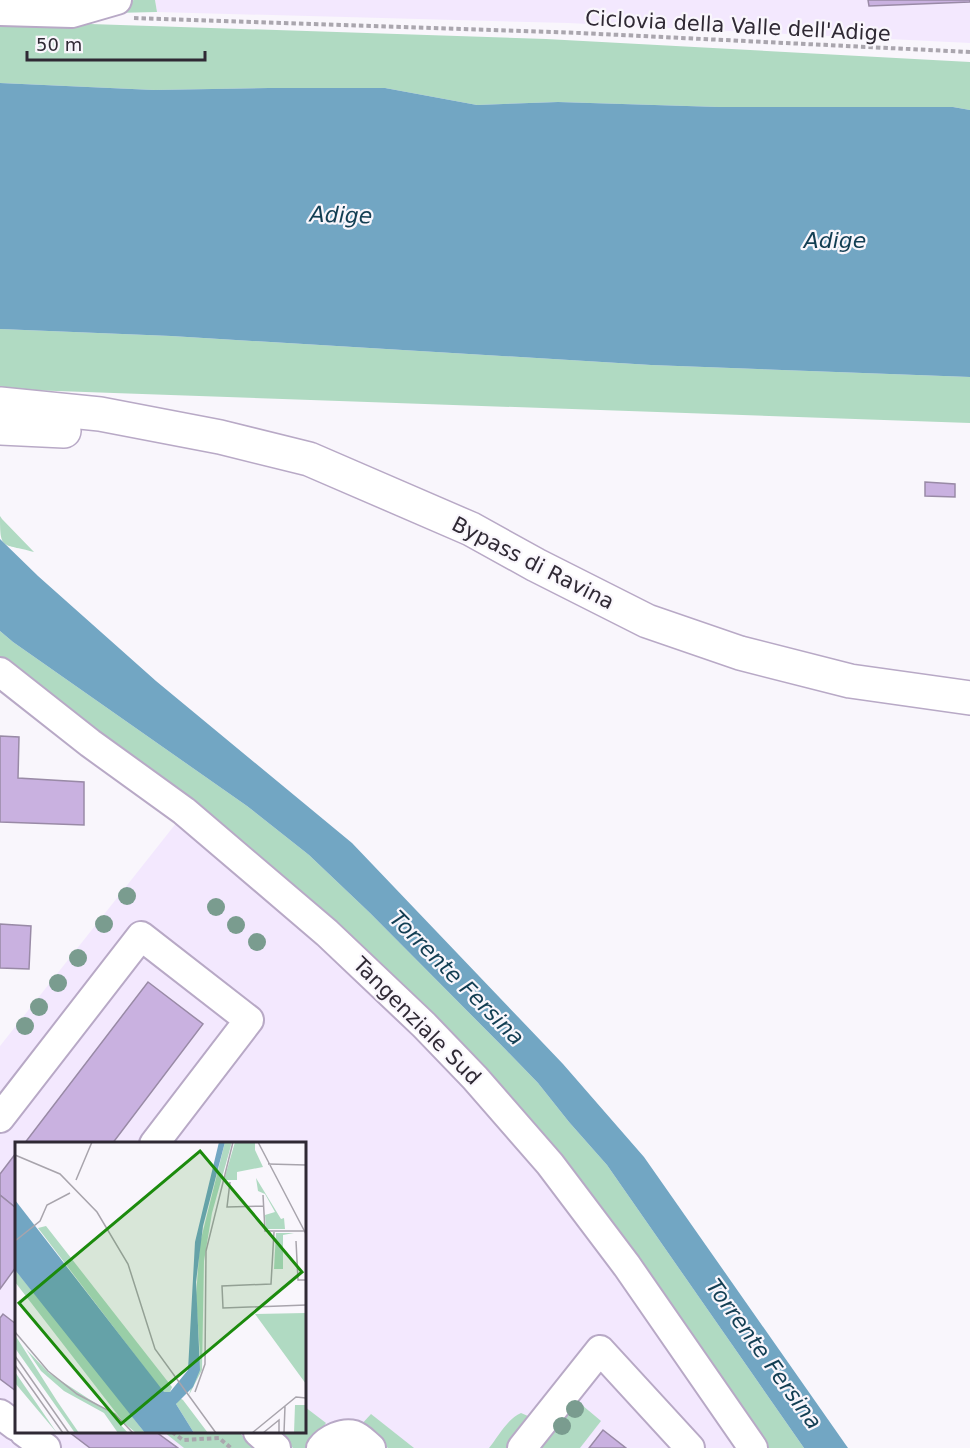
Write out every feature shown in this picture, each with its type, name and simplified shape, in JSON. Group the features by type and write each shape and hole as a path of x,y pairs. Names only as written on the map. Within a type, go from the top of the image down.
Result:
{"highway":[{"path":"0,404 101,424"},
{"path":"0,428 101,424"},
{"name":"Bypass di Ravina","path":"101,424 220,437 309,459 471,529 646,621 740,653 850,681 970,698"},
{"name":"Bypass di Ravina","path":"101,424 219,457 302,477 466,544 628,628 726,664 855,697 930,711 970,715"}],"street":[{"path":"0,11 72,13 122,9"},
{"name":"Tangenziale Sud","path":"0,672 90,743 184,811 327,933 424,1025 475,1078 550,1164 627,1266 753,1448"},
{"path":"0,1118 141,936 249,1020 155,1142"},
{"path":"522,1448 600,1350 690,1448"},
{"path":"0,1414 15,1425"},
{"path":"27,1433 46,1448"},
{"path":"260,1433 276,1448"},
{"path":"321,1448 340,1435 355,1435 371,1448"}],"path":[{"name":"Ciclovia della Valle dell'Adige","path":"122,9 970,52"},
{"path":"174,1433 183,1440 219,1438 231,1448"}],"shaded area":[{"path":"155,0 970,0 970,43 568,23 157,12"},
{"path":"181,817 322,937 524,1147 524,1156 568,1204 743,1448 0,1448 0,1046"}],"green space":[{"path":"155,0 157,12 114,13 120,3"},
{"path":"0,21 546,39 970,62 970,110 953,107 719,107 558,102 477,105 385,88 154,90 0,83"},
{"path":"0,329 171,336 651,365 970,377 970,423 0,389"},
{"path":"0,516 34,552 5,544 1,535"},
{"path":"0,631 247,806 309,855 506,1050 538,1083 607,1165 804,1448 762,1448 512,1111 0,662"},
{"path":"576,1400 601,1421 580,1448 538,1448"},
{"path":"306,1408 326,1423 307,1448 293,1448 276,1433 306,1433"},
{"path":"521,1413 528,1416 530,1420 511,1448 489,1448 508,1423"},
{"path":"371,1414 414,1448 388,1448 360,1426"},
{"path":"165,1433 240,1433 254,1448 184,1448"}],"water":[{"name":"Adige","path":"0,83 154,90 385,88 477,105 558,102 719,107 953,107 970,110 970,377 651,365 171,336 0,329"},
{"name":"Torrente Fersina","path":"0,539 156,681 352,843 563,1064 644,1157 848,1448 804,1448 607,1165 538,1083 370,913 309,855 247,806 0,631"}],"building":[{"path":"868,0 970,0 970,2 869,6"},
{"path":"925,482 955,484 955,497 925,496"},
{"path":"0,736 19,737 18,778 84,782 84,825 0,822"},
{"path":"0,924 31,926 29,969 0,968"},
{"path":"148,982 203,1024 114,1142 26,1142"},
{"path":"15,1154 15,1207 0,1195 0,1174"},
{"path":"0,1195 15,1207 15,1268 0,1289"},
{"path":"3,1314 15,1323 15,1390 0,1379 0,1318"},
{"path":"603,1430 626,1448 589,1448"},
{"path":"70,1433 157,1433 178,1448 90,1448"}]}
